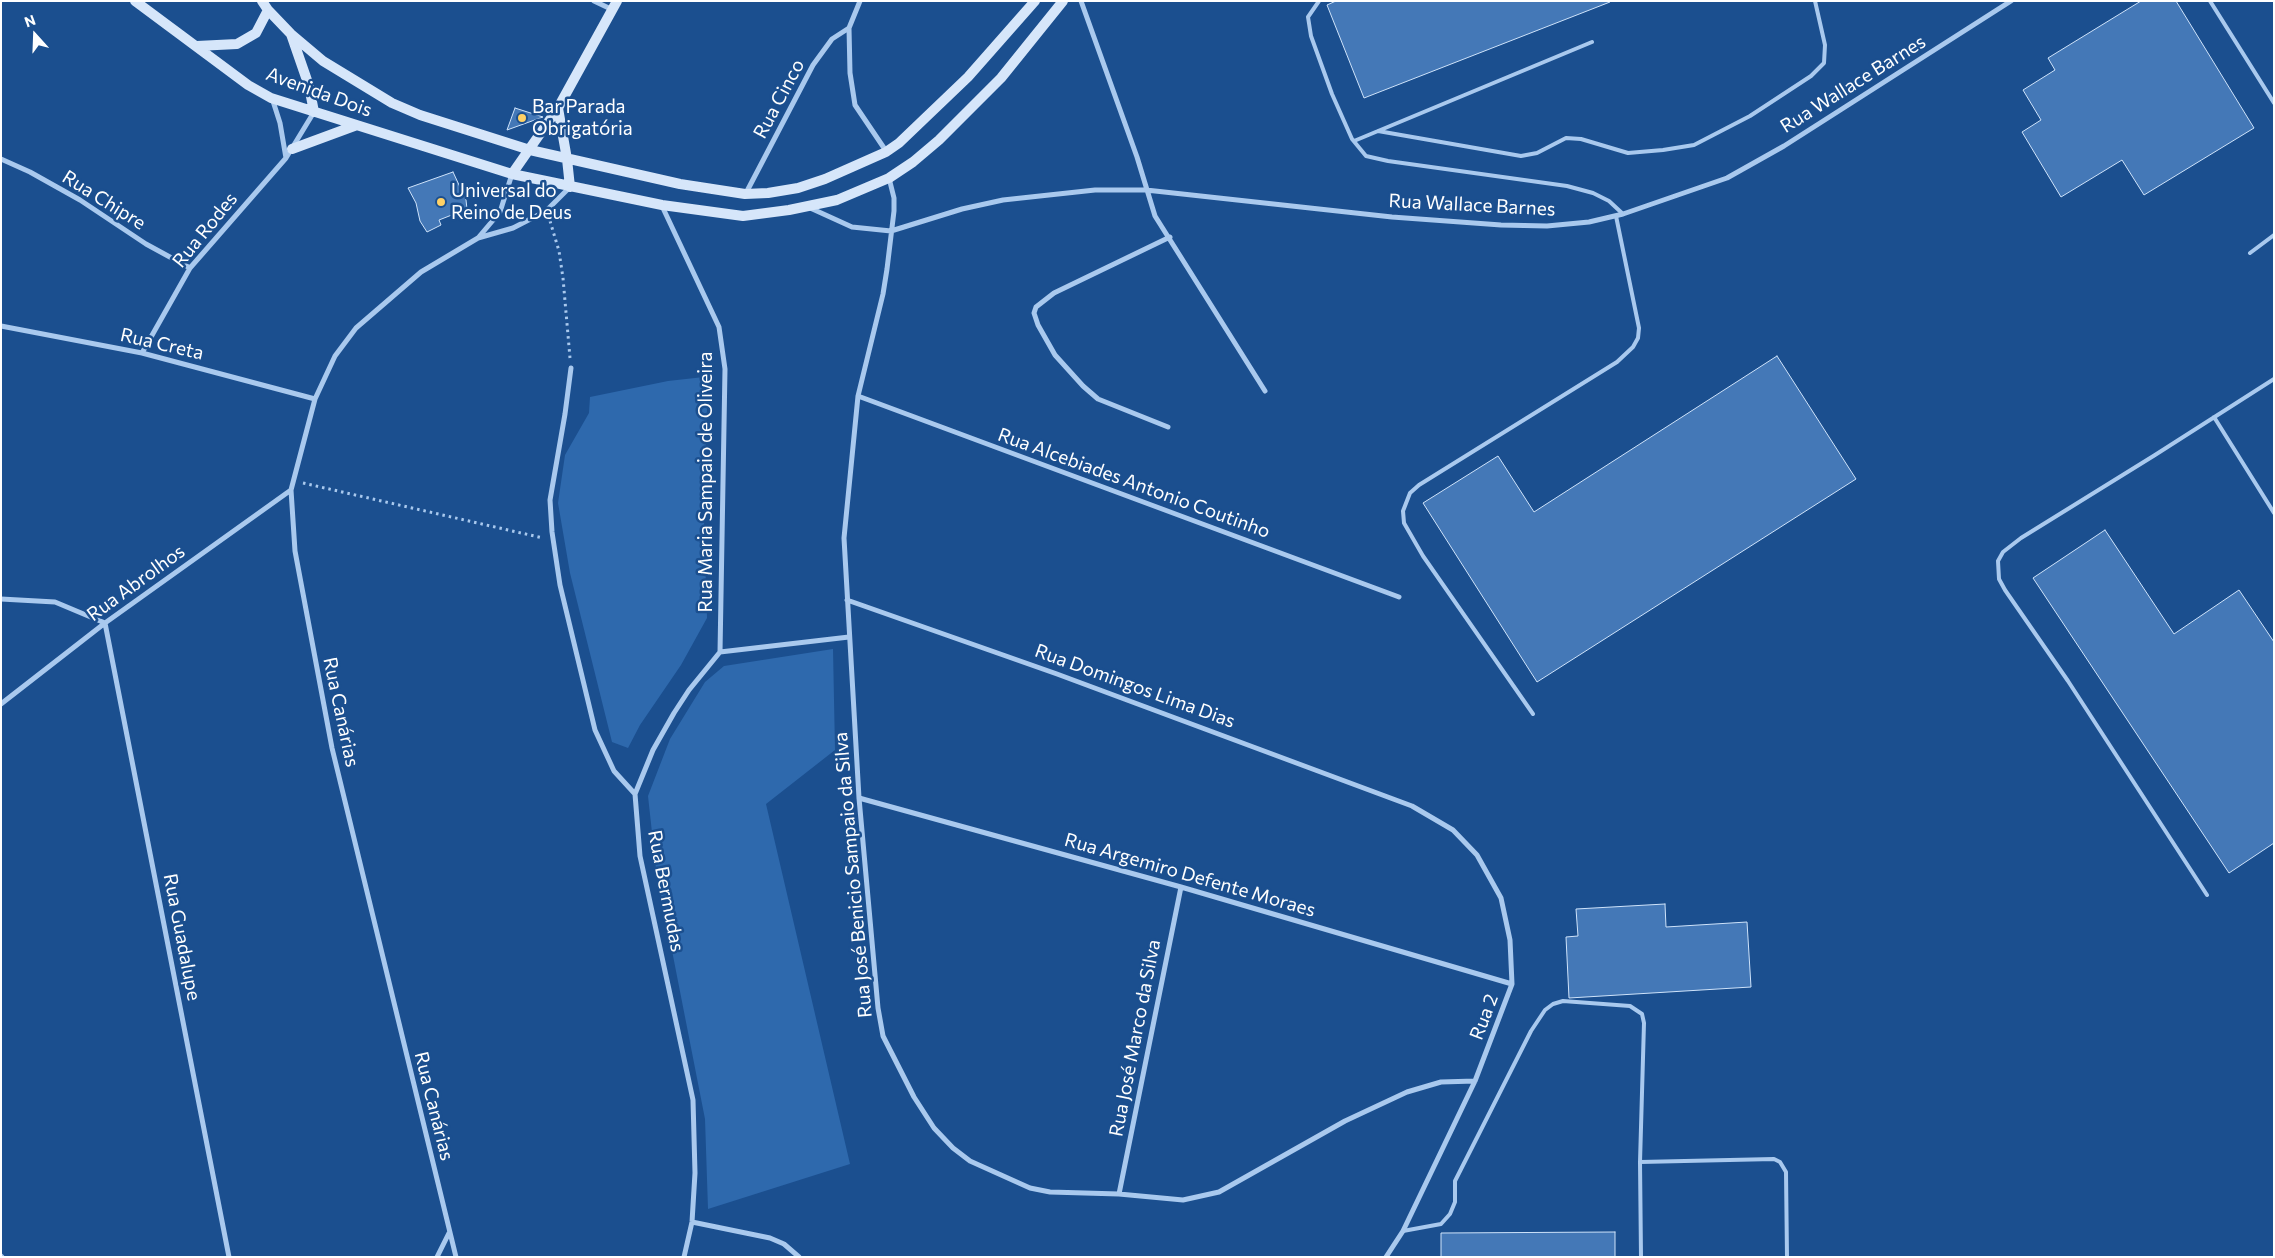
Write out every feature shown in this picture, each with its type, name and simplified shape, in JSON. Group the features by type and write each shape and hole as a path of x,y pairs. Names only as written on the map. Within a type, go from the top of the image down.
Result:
{"main road":[{"name":"Avenida Dois","path":"135,1 248,85 271,98 512,174 662,205 742,216 808,207 837,200 889,178 914,162 933,146 1001,78 1063,1"},
{"path":"197,46 237,44 256,33 265,6 291,34 324,61 392,102 454,127 530,150 680,184 745,194 768,193 798,188 825,179 886,152 899,143 968,77 1035,1"},
{"path":"512,174 558,108 615,6"},
{"path":"291,34 309,86 314,112"},
{"path":"558,108 570,186"},
{"path":"292,149 357,125"}],"street":[{"path":"594,1 615,6"},
{"path":"860,1 849,28 850,73 855,105 886,152"},
{"path":"1081,1 1137,157 1155,216 1170,237 1265,391"},
{"name":"Rua Wallace Barnes","path":"808,207 852,227 891,231 962,209 1003,200 1095,190 1146,190 1392,217 1501,225 1547,226 1589,222 1623,214 1727,178 1784,146 2011,1"},
{"name":"Rua Cinco","path":"745,194 813,65 832,39 849,28"},
{"path":"271,98 280,123 286,158"},
{"name":"Rua Rodes","path":"142,353 190,268 286,158 314,112"},
{"name":"Rua Chipre","path":"1,159 80,200 146,244 190,268"},
{"name":"Rua Canárias","path":"478,238 500,212 512,174"},
{"path":"889,178 894,198 891,231"},
{"name":"Rua Canárias","path":"456,1257 332,748 300,577 291,490 315,399 335,356 356,328 385,301 421,272 478,238 514,228 546,212 570,186"},
{"name":"Rua Maria Sampaio de Oliveira","path":"662,205 719,326 724,369 720,652"},
{"name":"Rua José Benicio Sampaio da Silva","path":"891,231 883,294 858,396 844,538 859,798 874,981 883,1036 914,1097 934,1128 953,1148 970,1161 1030,1188 1050,1192 1119,1194 1169,1200 1206,1197 1219,1192 1380,1102 1441,1082 1475,1081"},
{"path":"1168,427 1098,398 1083,386 1055,355 1036,321 1036,307 1054,293 1170,237"},
{"name":"Rua Creta","path":"1,326 142,353 315,399"},
{"path":"571,368 550,500 553,540 560,585 594,730 614,771 636,794"},
{"name":"Rua Alcebiades Antonio Coutinho","path":"858,396 1399,597"},
{"name":"Rua Abrolhos","path":"1,704 105,623 291,490"},
{"path":"1,599 55,602 105,623"},
{"name":"Rua Domingos Lima Dias","path":"847,600 1067,677 1412,806"},
{"name":"Rua Guadalupe","path":"105,623 229,1257"},
{"path":"720,652 849,637"},
{"name":"Rua Bermudas","path":"684,1257 692,1222 695,1164 693,1100 640,856 636,794 653,750 674,712 720,652"},
{"name":"Rua Argemiro Defente Moraes","path":"859,798 1181,887 1512,984"},
{"name":"Rua 2","path":"1386,1257 1403,1231 1475,1081 1512,984 1510,940 1501,898 1477,856 1453,830 1412,806"},
{"name":"Rua José Marco da Silva","path":"1119,1194 1181,887"},
{"path":"692,1222 770,1238 784,1244 799,1257"},
{"path":"437,1257 449,1233"}],"lane":[{"path":"1319,1 1308,16 1311,36 1332,94 1354,141 1366,156 1388,161 1567,186 1593,193 1609,201 1623,214"},
{"path":"1378,131 1521,156 1536,152 1566,138 1581,139 1628,154 1694,145 1750,116 1811,76 1824,63 1825,45 1815,1"},
{"path":"2210,1 2274,103"},
{"path":"1354,141 1592,42"},
{"path":"1532,714 1422,556 1404,523 1402,511 1410,493 1419,485 1617,362 1633,347 1638,338 1639,328 1616,216"},
{"path":"2250,253 2274,235"},
{"path":"2207,895 2068,680 2005,590 1999,579 1998,561 2010,545 2274,379"},
{"path":"2214,418 2274,513"},
{"path":"1403,1231 1441,1224 1450,1214 1455,1202 1456,1181 1531,1031 1545,1010 1553,1004 1563,1001 1630,1006 1642,1014 1644,1022 1640,1162 1641,1257"},
{"path":"1640,1162 1774,1159 1780,1162 1786,1172 1786,1257"}],"path":[{"path":"546,212 554,234 560,260 571,368"},
{"path":"293,480 553,540"}],"shaded area":[{"path":"704,377 707,408 704,520 707,618 681,665 640,725 628,748 612,742 570,573 558,503 565,455 589,413 590,397 668,381"},
{"path":"833,649 835,750 766,804 850,1164 708,1209 705,1119 656,869 648,796 670,739 705,682 724,666"}],"building":[{"path":"1336,1 1610,2 1364,98 1327,5"},
{"path":"2141,1 2176,1 2254,128 2144,195 2122,160 2061,197 2022,132 2041,120 2023,90 2055,70 2048,58"},
{"name":"Bar Parada Obrigatória","path":"515,108 543,117 507,130"},
{"name":"Universal do Reino de Deus","path":"453,172 466,200 467,209 439,220 441,225 427,232 420,221 416,203 408,188"},
{"path":"1777,356 1856,479 1537,682 1423,503 1498,456 1534,512"},
{"path":"2105,530 2174,634 2239,590 2274,642 2274,843 2229,873 2033,578"},
{"path":"1665,904 1666,927 1747,922 1751,987 1569,998 1566,937 1578,936 1576,909"},
{"path":"1615,1232 1615,1257 1441,1257 1441,1233"}],"place":[{"name":"Bar Parada Obrigatória","path":"522,118"},
{"name":"Universal do Reino de Deus","path":"441,202"}]}
